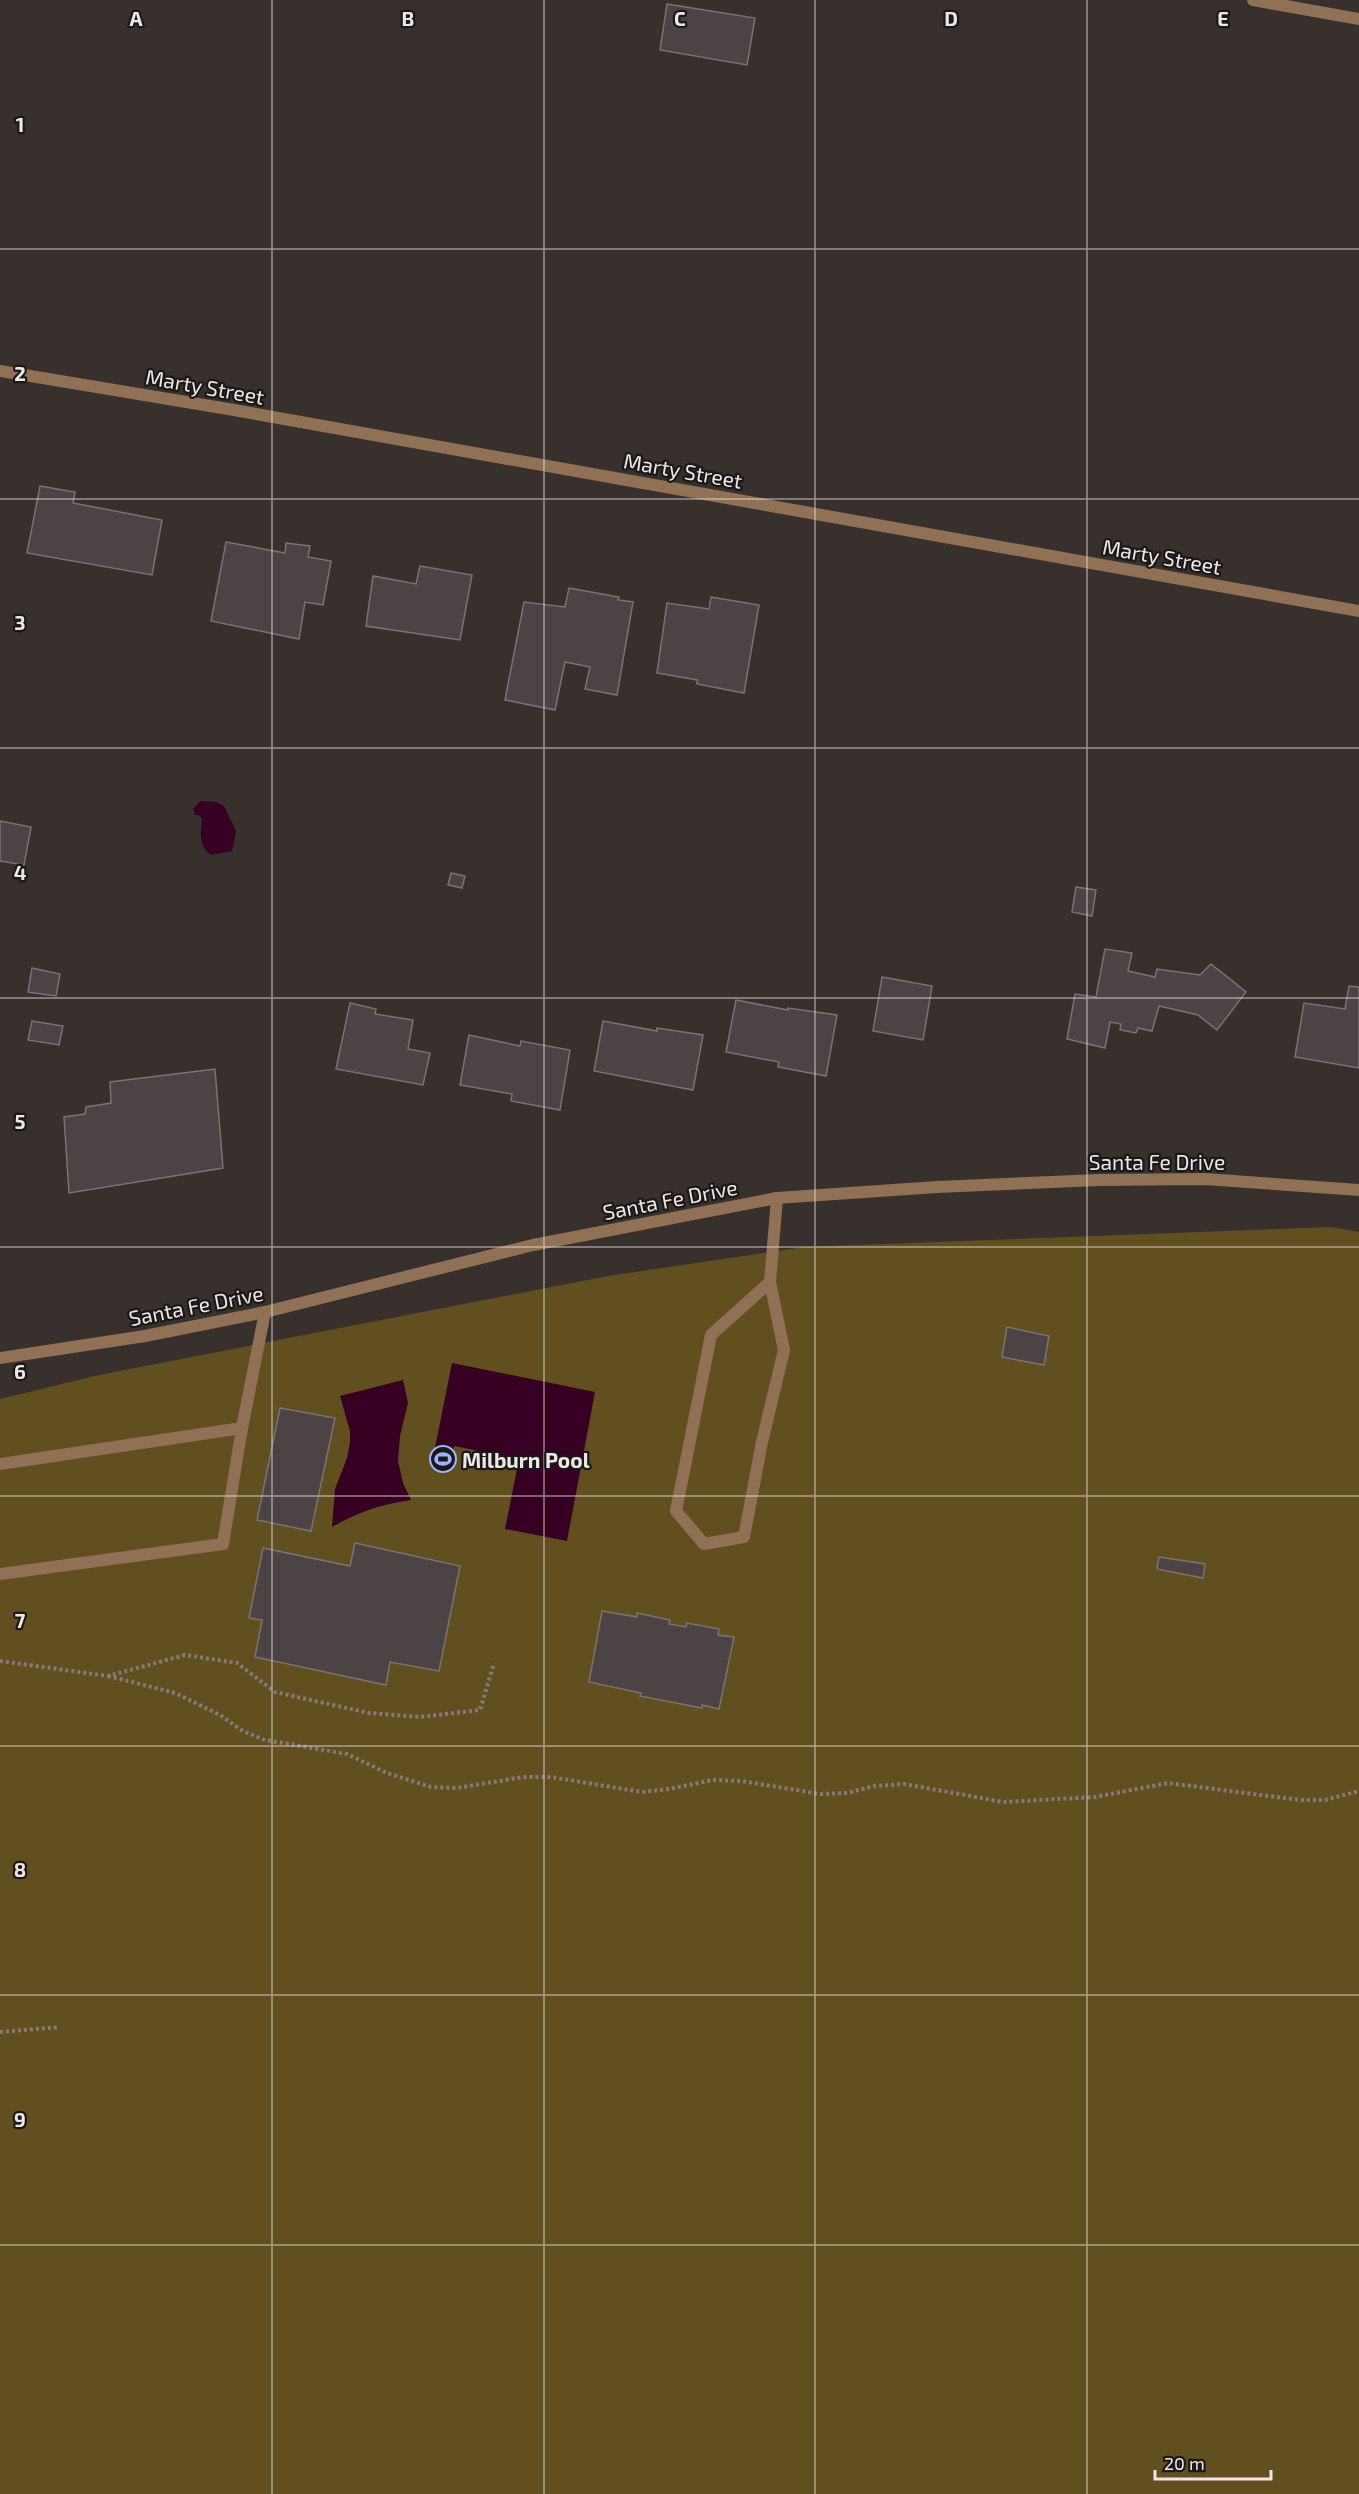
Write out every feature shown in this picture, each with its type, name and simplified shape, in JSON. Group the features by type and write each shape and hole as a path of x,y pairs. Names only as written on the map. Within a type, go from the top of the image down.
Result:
{"street":[{"path":"1253,0 1359,19"},
{"name":"Marty Street","path":"0,371 234,410 1359,611"},
{"name":"Santa Fe Drive","path":"0,1358 145,1336 265,1312 532,1245 777,1198 937,1186 1098,1180 1205,1179 1359,1190"},
{"path":"770,1282 711,1335 676,1511 704,1544 744,1536 762,1442 784,1350 770,1282 777,1198"},
{"path":"0,1574 223,1545 242,1428 265,1312"},
{"path":"0,1464 242,1428"}],"path":[{"path":"108,1676 185,1655 237,1663 275,1692 369,1713 420,1717 480,1710 494,1663"},
{"path":"0,1661 108,1676 175,1693 220,1715 241,1730 265,1740 347,1754 387,1773 431,1787 456,1788 524,1777 551,1777 642,1792 713,1780 741,1781 821,1794 848,1793 874,1786 904,1784 1003,1802 1095,1797 1168,1783 1300,1800 1324,1800 1359,1791"},
{"path":"0,2032 59,2027"}],"shaded area":[{"path":"200,801 216,802 224,806 236,831 232,851 211,855 204,848 201,839 202,819 199,815 195,815 193,809"},
{"path":"1331,1227 1359,1232 1359,2494 0,2494 0,1399 99,1375 608,1276 804,1247"},
{"path":"452,1363 595,1392 567,1541 505,1529 519,1459 454,1446 452,1456 434,1453"},
{"path":"403,1380 408,1403 400,1436 398,1461 403,1483 411,1500 370,1509 332,1527 335,1489 347,1458 350,1442 350,1431 340,1396"}],"building":[{"path":"667,4 755,18 747,65 660,50"},
{"path":"40,486 75,492 73,503 162,520 152,575 27,553"},
{"path":"226,542 285,553 286,543 310,546 308,557 331,561 323,605 305,602 299,639 211,621"},
{"path":"420,566 472,575 460,640 366,626 373,576 416,584"},
{"path":"569,588 619,597 618,600 633,602 617,695 585,689 590,667 565,662 555,710 505,700 524,602 565,607"},
{"path":"711,597 759,605 744,693 697,684 697,680 657,673 667,603 709,609"},
{"path":"0,821 31,827 24,865 0,861"},
{"path":"451,873 465,876 462,888 448,885"},
{"path":"1076,887 1096,890 1092,916 1072,912"},
{"path":"1105,949 1132,953 1128,971 1155,977 1157,969 1200,975 1211,964 1246,992 1217,1030 1198,1015 1159,1006 1152,1031 1138,1028 1136,1033 1120,1030 1121,1024 1110,1022 1105,1048 1067,1039 1075,994 1096,997"},
{"path":"32,968 60,974 56,996 28,992"},
{"path":"882,977 932,986 923,1040 873,1031"},
{"path":"1349,986 1359,987 1359,1068 1295,1057 1304,1003 1345,1009"},
{"path":"736,1000 788,1010 788,1008 837,1015 826,1076 778,1067 779,1062 726,1052"},
{"path":"350,1003 376,1009 375,1014 413,1020 408,1049 430,1053 423,1085 336,1069"},
{"path":"32,1021 63,1026 59,1045 28,1040"},
{"path":"603,1021 657,1031 657,1028 703,1035 693,1090 594,1071"},
{"path":"469,1035 520,1046 521,1041 570,1050 560,1110 511,1101 512,1094 460,1085"},
{"path":"215,1069 223,1168 69,1193 64,1117 85,1114 86,1107 111,1103 110,1082"},
{"path":"1007,1327 1049,1336 1044,1365 1002,1357"},
{"path":"280,1408 335,1418 311,1531 257,1520"},
{"path":"355,1543 460,1566 439,1671 390,1662 386,1685 255,1657 262,1620 249,1618 263,1548 350,1566"},
{"path":"1159,1557 1205,1564 1203,1578 1157,1569"},
{"path":"602,1611 637,1617 637,1613 670,1620 669,1624 686,1627 687,1623 719,1629 718,1635 734,1637 719,1709 640,1696 641,1693 589,1682"}],"place":[{"name":"Milburn Pool","path":"443,1459"}]}
